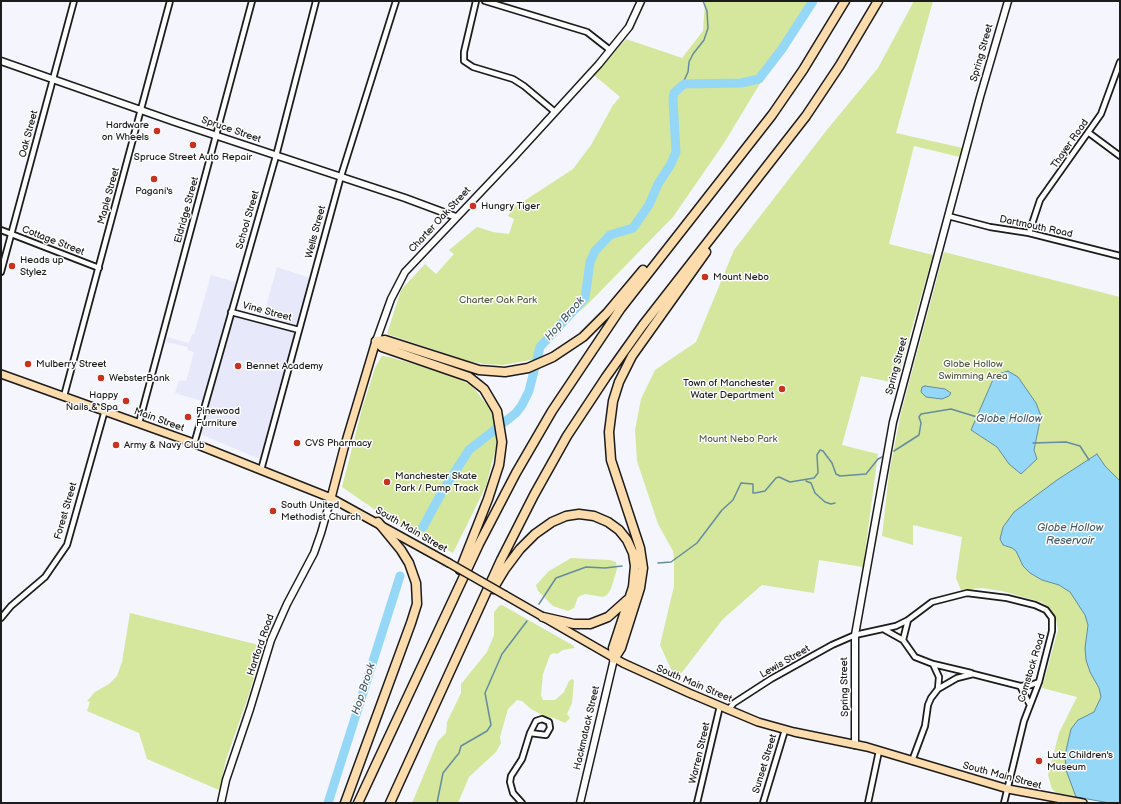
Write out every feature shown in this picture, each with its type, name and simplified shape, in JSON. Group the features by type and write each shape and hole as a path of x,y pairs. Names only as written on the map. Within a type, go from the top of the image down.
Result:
{"highway":[{"path":"358,803 440,625 502,497 552,411 610,323 721,181 787,93 845,1"},
{"path":"390,803 521,521 568,436 633,339 810,110 878,1"},
{"path":"376,341 384,340 479,370 500,372 523,369 543,362 570,346 595,326 621,298 663,247 685,227"},
{"path":"614,658 621,648 640,588 643,568 640,548 611,460 609,432 613,401 619,382 632,356 700,261 715,233"},
{"path":"376,341 382,347 469,377 484,389 492,400 498,413 501,433 501,453 494,482 474,537 450,594 440,625"},
{"path":"468,633 500,576 520,549 544,528 566,516 579,514 597,517 612,524 622,533 630,545 635,560 635,573 632,590 614,644 614,658"},
{"path":"345,803 417,604 416,584 409,563 401,550 378,522"},
{"path":"543,617 574,624 595,622 616,612 626,601 632,590"}],"main road":[{"name":"Charter Oak Street","path":"331,498 346,441 376,341"},
{"name":"Main Street","path":"1,374 105,410 331,498"},
{"name":"South Main Street","path":"331,498 378,522 614,658 728,710 758,722 785,730 855,744 1044,799 1083,803"}],"street":[{"name":"Oak Street","path":"1,272 74,1"},
{"name":"Maple Street","path":"64,396 170,1"},
{"name":"Eldridge Street","path":"139,423 252,1"},
{"name":"School Street","path":"194,444 276,156 316,1"},
{"name":"Wells Street","path":"261,470 341,176 396,1"},
{"path":"476,1 464,52 464,61 473,67 513,79 524,86 555,112"},
{"path":"485,1 587,32 610,50"},
{"name":"Charter Oak Street","path":"376,341 401,278 555,112 610,50 629,27 642,1"},
{"name":"Spring Street","path":"855,744 855,635 893,422 948,216 1008,1"},
{"name":"Spruce Street","path":"1,61 216,136 341,176 456,217"},
{"name":"Thayer Road","path":"1029,232 1040,200 1089,133 1104,108 1114,75 1120,62"},
{"path":"1089,133 1120,156"},
{"name":"Dartmouth Road","path":"948,216 990,227 1029,232 1120,256"},
{"name":"Cottage Street","path":"1,230 99,268"},
{"name":"Vine Street","path":"231,312 299,330"},
{"name":"Forest Street","path":"1,618 11,606 45,577 64,549 72,528 105,410"},
{"name":"Hartford Road","path":"221,803 226,780 271,640 286,604 314,553 331,498"},
{"name":"Comstock Road","path":"855,635 874,630 885,630 908,620 932,602 967,593 1000,596 1035,605 1046,610 1052,618 1052,630 1039,682 1024,721 1010,772 1008,789 1004,803"},
{"path":"903,640 908,620"},
{"path":"885,630 903,640 914,656 933,664 1020,686 1031,686 1039,682"},
{"name":"Lewis Street","path":"728,710 734,703 791,668 832,645 855,635"},
{"name":"Hackmatack Street","path":"580,803 614,658"},
{"path":"912,761 925,726 928,705 938,689 939,677 933,664"},
{"path":"938,689 957,678 973,674"},
{"path":"1020,686 1030,705"},
{"name":"Warren Street","path":"697,803 720,706"},
{"path":"522,803 513,793 510,782 512,774 522,759 530,733 536,721 542,719 549,722 550,728 546,735 530,733"},
{"name":"Sunset Street","path":"763,803 785,730"},
{"path":"868,803 879,751"}],"shaded area":[{"name":"Bennet Academy","path":"277,267 310,278 260,459 193,431 202,401 175,393 179,380 186,381 194,352 187,350 188,347 166,342 167,337 189,343 192,334 194,334 211,275 236,282 229,307 263,317"}],"green space":[{"name":"Charter Oak Park","path":"705,1 810,1 724,143 673,217 586,306 547,339 536,359 503,365 484,364 468,361 387,334 401,290 425,264 436,274 454,254 449,250 477,227 493,232 509,234 514,219 508,216 514,206 573,169 591,145 613,105 620,97 594,75 626,39 682,58 703,31"},
{"name":"Mount Nebo Park","path":"914,1 933,1 896,133 963,148 960,157 914,146 889,244 933,255 896,383 861,376 842,445 878,454 863,567 819,560 814,593 762,585 723,619 676,680 660,645 674,586 674,558 673,551 658,524 637,461 635,430 641,399 655,370 696,342 734,250 826,131 878,68"},
{"name":"Globe Hollow Swimming Area","path":"944,252 1120,297 1120,803 1110,803 1057,793 1052,789 1048,775 1059,733 1077,697 1042,688 1058,630 1056,619 1050,608 1041,602 1002,591 982,588 961,590 956,578 962,537 913,525 913,545 882,536 889,474 901,413"},
{"path":"382,356 450,375 471,385 492,411 497,443 486,486 453,553 381,514 342,487 362,409 375,368"},
{"path":"571,558 610,560 616,562 617,569 611,589 607,595 603,597 585,594 578,597 574,608 568,611 553,606 538,591 536,585 549,571"},
{"path":"502,605 574,646 574,648 550,655 543,674 541,695 543,700 555,700 564,692 569,681 572,679 574,680 572,703 567,714 570,718 565,723 554,718 544,716 531,709 522,701 517,700 508,709 500,737 501,743 496,752 469,777 458,803 412,803 438,741 446,733 447,722 461,693 461,684 487,652 494,635 494,612 499,606"},
{"path":"130,613 263,646 249,694 226,760 219,790 147,759 139,733 87,711 90,702 87,701 95,692 109,684 117,676 122,662"}],"water":[{"name":"Globe Hollow","path":"1008,371 1018,377 1036,403 1041,416 1034,450 1037,459 1021,474 1009,464 997,447 971,430 995,375"},
{"path":"925,386 945,389 951,393 949,396 942,399 926,397 921,392 922,387"},
{"name":"Globe Hollow Reservoir","path":"1097,454 1105,466 1120,481 1120,803 1110,803 1076,797 1066,770 1065,755 1071,729 1078,720 1094,712 1101,697 1099,688 1090,672 1086,660 1085,648 1088,625 1085,615 1070,592 1059,585 1042,580 1030,573 1023,566 1016,551 1003,545 1000,539 1003,527 1014,512 1057,480"}],"waterway":[{"path":"682,85 688,72 689,62 693,54 704,40 708,28 707,11 703,1"},
{"name":"Hop Brook","path":"423,527 442,492 469,450 516,413 522,405 529,391 540,347 585,298 590,262 595,251 610,235 633,228 649,205 658,184 671,164 676,152 673,99 674,93 684,84 741,83 759,79 782,49 813,1"},
{"path":"894,451 919,435 921,423 919,417 921,414 951,409 977,417"},
{"path":"1033,443 1066,442 1080,446 1089,460"},
{"path":"658,563 671,562 697,543 722,510 733,500 741,483 753,484 753,493 755,493 765,491 776,478 779,477 790,482 814,478 818,473 817,455 820,450 823,451 832,463 836,474 840,476 866,474 878,459 882,457"},
{"path":"806,481 811,483 815,493 825,502 831,504 835,503"},
{"path":"539,604 556,578 586,567 605,568 622,566"},
{"name":"Hop Brook","path":"328,803 400,576"},
{"path":"437,803 443,773 459,753 461,746 487,731 491,725 485,693 502,654 527,621"}],"place":[{"name":"Hardware on Wheels","path":"157,131"},
{"name":"Spruce Street Auto Repair","path":"193,145"},
{"name":"Pagani's","path":"154,179"},
{"name":"Hungry Tiger","path":"473,206"},
{"name":"Heads up Stylez","path":"12,266"},
{"name":"Mount Nebo","path":"705,277"},
{"name":"Mulberry Street","path":"28,364"},
{"name":"Bennet Academy","path":"238,366"},
{"name":"WebsterBank","path":"101,378"},
{"name":"Town of Manchester Water Department","path":"782,389"},
{"name":"Happy Nails & Spa","path":"126,401"},
{"name":"Pinewood Furniture","path":"188,417"},
{"name":"CVS Pharmacy","path":"297,443"},
{"name":"Army & Navy Club","path":"116,445"},
{"name":"Manchester Skate Park / Pump Track","path":"387,482"},
{"name":"South United Methodist Church","path":"273,511"},
{"name":"Lutz Children's Museum","path":"1039,761"}]}
